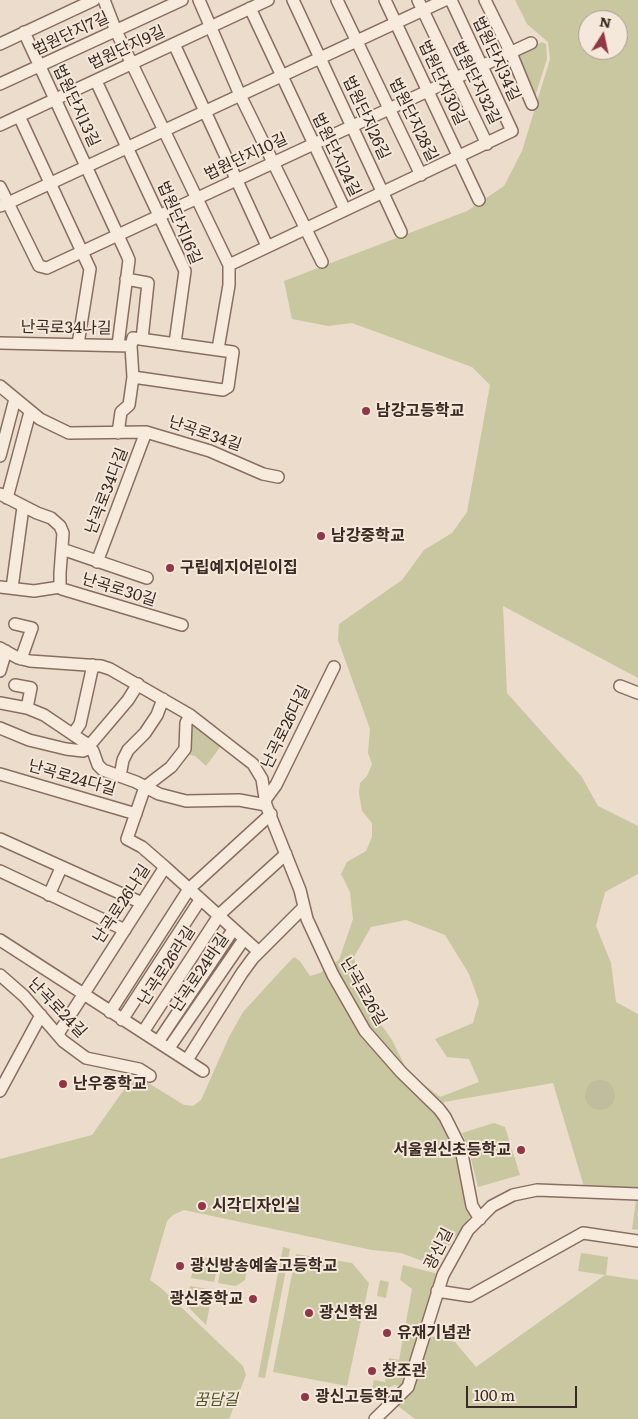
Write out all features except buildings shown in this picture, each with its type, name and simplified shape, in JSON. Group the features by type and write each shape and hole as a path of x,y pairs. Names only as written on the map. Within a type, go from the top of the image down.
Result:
{"street":[{"path":"0,44 94,0"},
{"path":"104,0 116,31 229,264 229,285 218,349"},
{"name":"법원단지7길","path":"0,84 182,0"},
{"path":"199,0 240,95 307,228 322,262"},
{"name":"법원단지9길","path":"0,125 268,0"},
{"name":"법원단지26길","path":"292,0 401,232"},
{"name":"법원단지28길","path":"337,0 421,175 460,157"},
{"name":"법원단지30길","path":"386,0 479,200"},
{"path":"0,187 4,204 396,22 421,5 445,0"},
{"name":"법원단지34길","path":"451,0 512,131"},
{"path":"485,0 511,53 532,104"},
{"name":"법원단지32길","path":"421,5 487,144 512,131"},
{"name":"법원단지24길","path":"250,8 344,210 382,192"},
{"name":"법원단지13길","path":"24,32 129,260 118,345"},
{"name":"법원단지10길","path":"4,204 40,267 47,268 531,43"},
{"path":"174,44 267,246"},
{"name":"법원단지16길","path":"96,81 185,271 175,344"},
{"path":"19,116 90,269 78,344"},
{"path":"460,157 487,144"},
{"path":"382,192 421,175"},
{"path":"229,264 344,210"},
{"path":"118,433 121,412 129,404 133,377 223,390 228,387 233,352 142,340 148,283 126,279"},
{"name":"난곡로34나길","path":"133,377 131,346 133,338 142,340"},
{"name":"난곡로34나길","path":"0,343 131,346"},
{"name":"난곡로34길","path":"0,386 30,412 69,433 146,432 210,451 263,474 278,477"},
{"path":"0,456 15,399"},
{"path":"3,496 30,412"},
{"name":"난곡로34다길","path":"97,562 146,432"},
{"name":"난곡로30길","path":"3,496 51,518 60,526 63,533 60,587 122,608 182,625"},
{"path":"24,507 6,587 34,591 60,587"},
{"path":"62,550 147,578"},
{"path":"15,624 32,628 21,659"},
{"path":"0,671 3,650"},
{"name":"난곡로26길","path":"3,650 21,659 93,665 110,669 190,715 254,764 262,780 268,807 304,907 330,969 365,1031 401,1072 445,1117 463,1154 472,1206 480,1219"},
{"path":"73,734 80,724 93,665"},
{"name":"난곡로26다길","path":"268,807 276,785 334,667"},
{"path":"0,728 29,740 83,751 90,747 128,700 138,684"},
{"path":"14,685 31,688 27,708"},
{"path":"620,686 638,693"},
{"path":"120,776 123,760 128,750 145,733 157,715 163,699"},
{"path":"0,703 27,708 44,715 90,747 98,765 103,770 159,794 186,801 239,800 268,807"},
{"path":"145,787 171,766 185,749 186,723 190,715"},
{"name":"난곡로24다길","path":"0,774 136,814"},
{"name":"난곡로26나길","path":"83,995 165,867 142,847 127,839 145,787"},
{"path":"110,1012 189,889 268,807"},
{"path":"0,839 142,904"},
{"name":"난곡로26라길","path":"143,1032 218,917 286,854"},
{"path":"165,867 233,930"},
{"path":"49,894 61,868"},
{"path":"0,871 125,930"},
{"path":"122,1020 200,900"},
{"path":"187,1060 242,973 259,952 304,907"},
{"name":"난곡로24바길","path":"158,1042 233,930 244,939 168,1048"},
{"path":"244,939 259,952"},
{"path":"0,940 203,1071"},
{"name":"난곡로24길","path":"0,975 24,996 72,1048 86,1058 139,1069 150,1076"},
{"path":"58,1034 83,995"},
{"path":"0,1090 41,1015"},
{"name":"광신길","path":"376,1419 408,1387 443,1275 468,1230 496,1203 528,1191 556,1189 638,1194"},
{"path":"437,1291 470,1296 583,1233 638,1241"}],"green space":[{"name":"꿈담길","path":"515,0 638,0 638,678 503,606 507,693 582,777 598,806 638,826 638,874 605,892 596,926 611,963 616,1002 638,1014 638,1230 632,1229 637,1194 585,1190 553,1083 444,1102 434,1114 445,1126 456,1153 464,1184 465,1208 470,1216 462,1232 451,1239 451,1244 428,1263 401,1253 372,1250 184,1210 173,1215 167,1221 150,1280 161,1288 243,1366 246,1375 229,1419 0,1419 0,1159 92,1135 130,1081 137,1076 184,1105 193,1106 201,1100 229,1037 243,1012 294,957 300,961 310,976 320,973 339,960 353,919 350,892 341,874 347,862 366,851 372,837 372,823 362,811 359,793 360,783 367,776 372,764 368,753 370,729 338,640 339,624 402,580 424,550 452,533 467,512 490,385 472,367 352,323 328,326 292,319 284,281 467,211 504,186 522,151 550,59 548,42 527,24","holes":["406,920 445,935 469,974 479,1002 473,1023 435,1039 447,1057 469,1059 479,1082 440,1097 408,1072 392,1040 361,996 354,957 371,927"]},
{"path":"542,42 546,44 547,59 533,103 513,56"},
{"path":"190,722 221,743 221,746 206,766 195,756 186,754"},
{"path":"494,1123 505,1127 520,1175 478,1187 468,1147 462,1133"},
{"path":"283,1247 290,1249 265,1378 258,1377"},
{"path":"581,1253 608,1257 606,1275 638,1280 638,1419 415,1419 394,1403 407,1387 394,1385 370,1397 374,1380 385,1382 389,1358 399,1360 412,1289 400,1280 403,1265 443,1275 426,1335 455,1342 476,1367 605,1275 578,1271"},
{"path":"296,1254 352,1263 369,1283 347,1386 273,1372"},
{"path":"196,1256 219,1260 214,1282 191,1278"},
{"path":"222,1261 248,1266 245,1280 236,1286 218,1283"},
{"path":"380,1280 389,1282 386,1298 377,1296"},
{"path":"190,1286 213,1290 206,1325 186,1305"}],"shaded area":[{"path":"600,1080 611,1084 615,1095 611,1106 600,1110 589,1106 585,1095 589,1084"}],"place":[{"name":"남강고등학교","path":"366,411"},
{"name":"남강중학교","path":"321,536"},
{"name":"구립예지어린이집","path":"170,568"},
{"name":"난우중학교","path":"63,1084"},
{"name":"서울원신초등학교","path":"521,1150"},
{"name":"시각디자인실","path":"202,1206"},
{"name":"광신방송예술고등학교","path":"180,1266"},
{"name":"광신중학교","path":"253,1299"},
{"name":"광신학원","path":"309,1313"},
{"name":"유재기념관","path":"387,1333"},
{"name":"창조관","path":"372,1371"},
{"name":"광신고등학교","path":"305,1397"}]}
